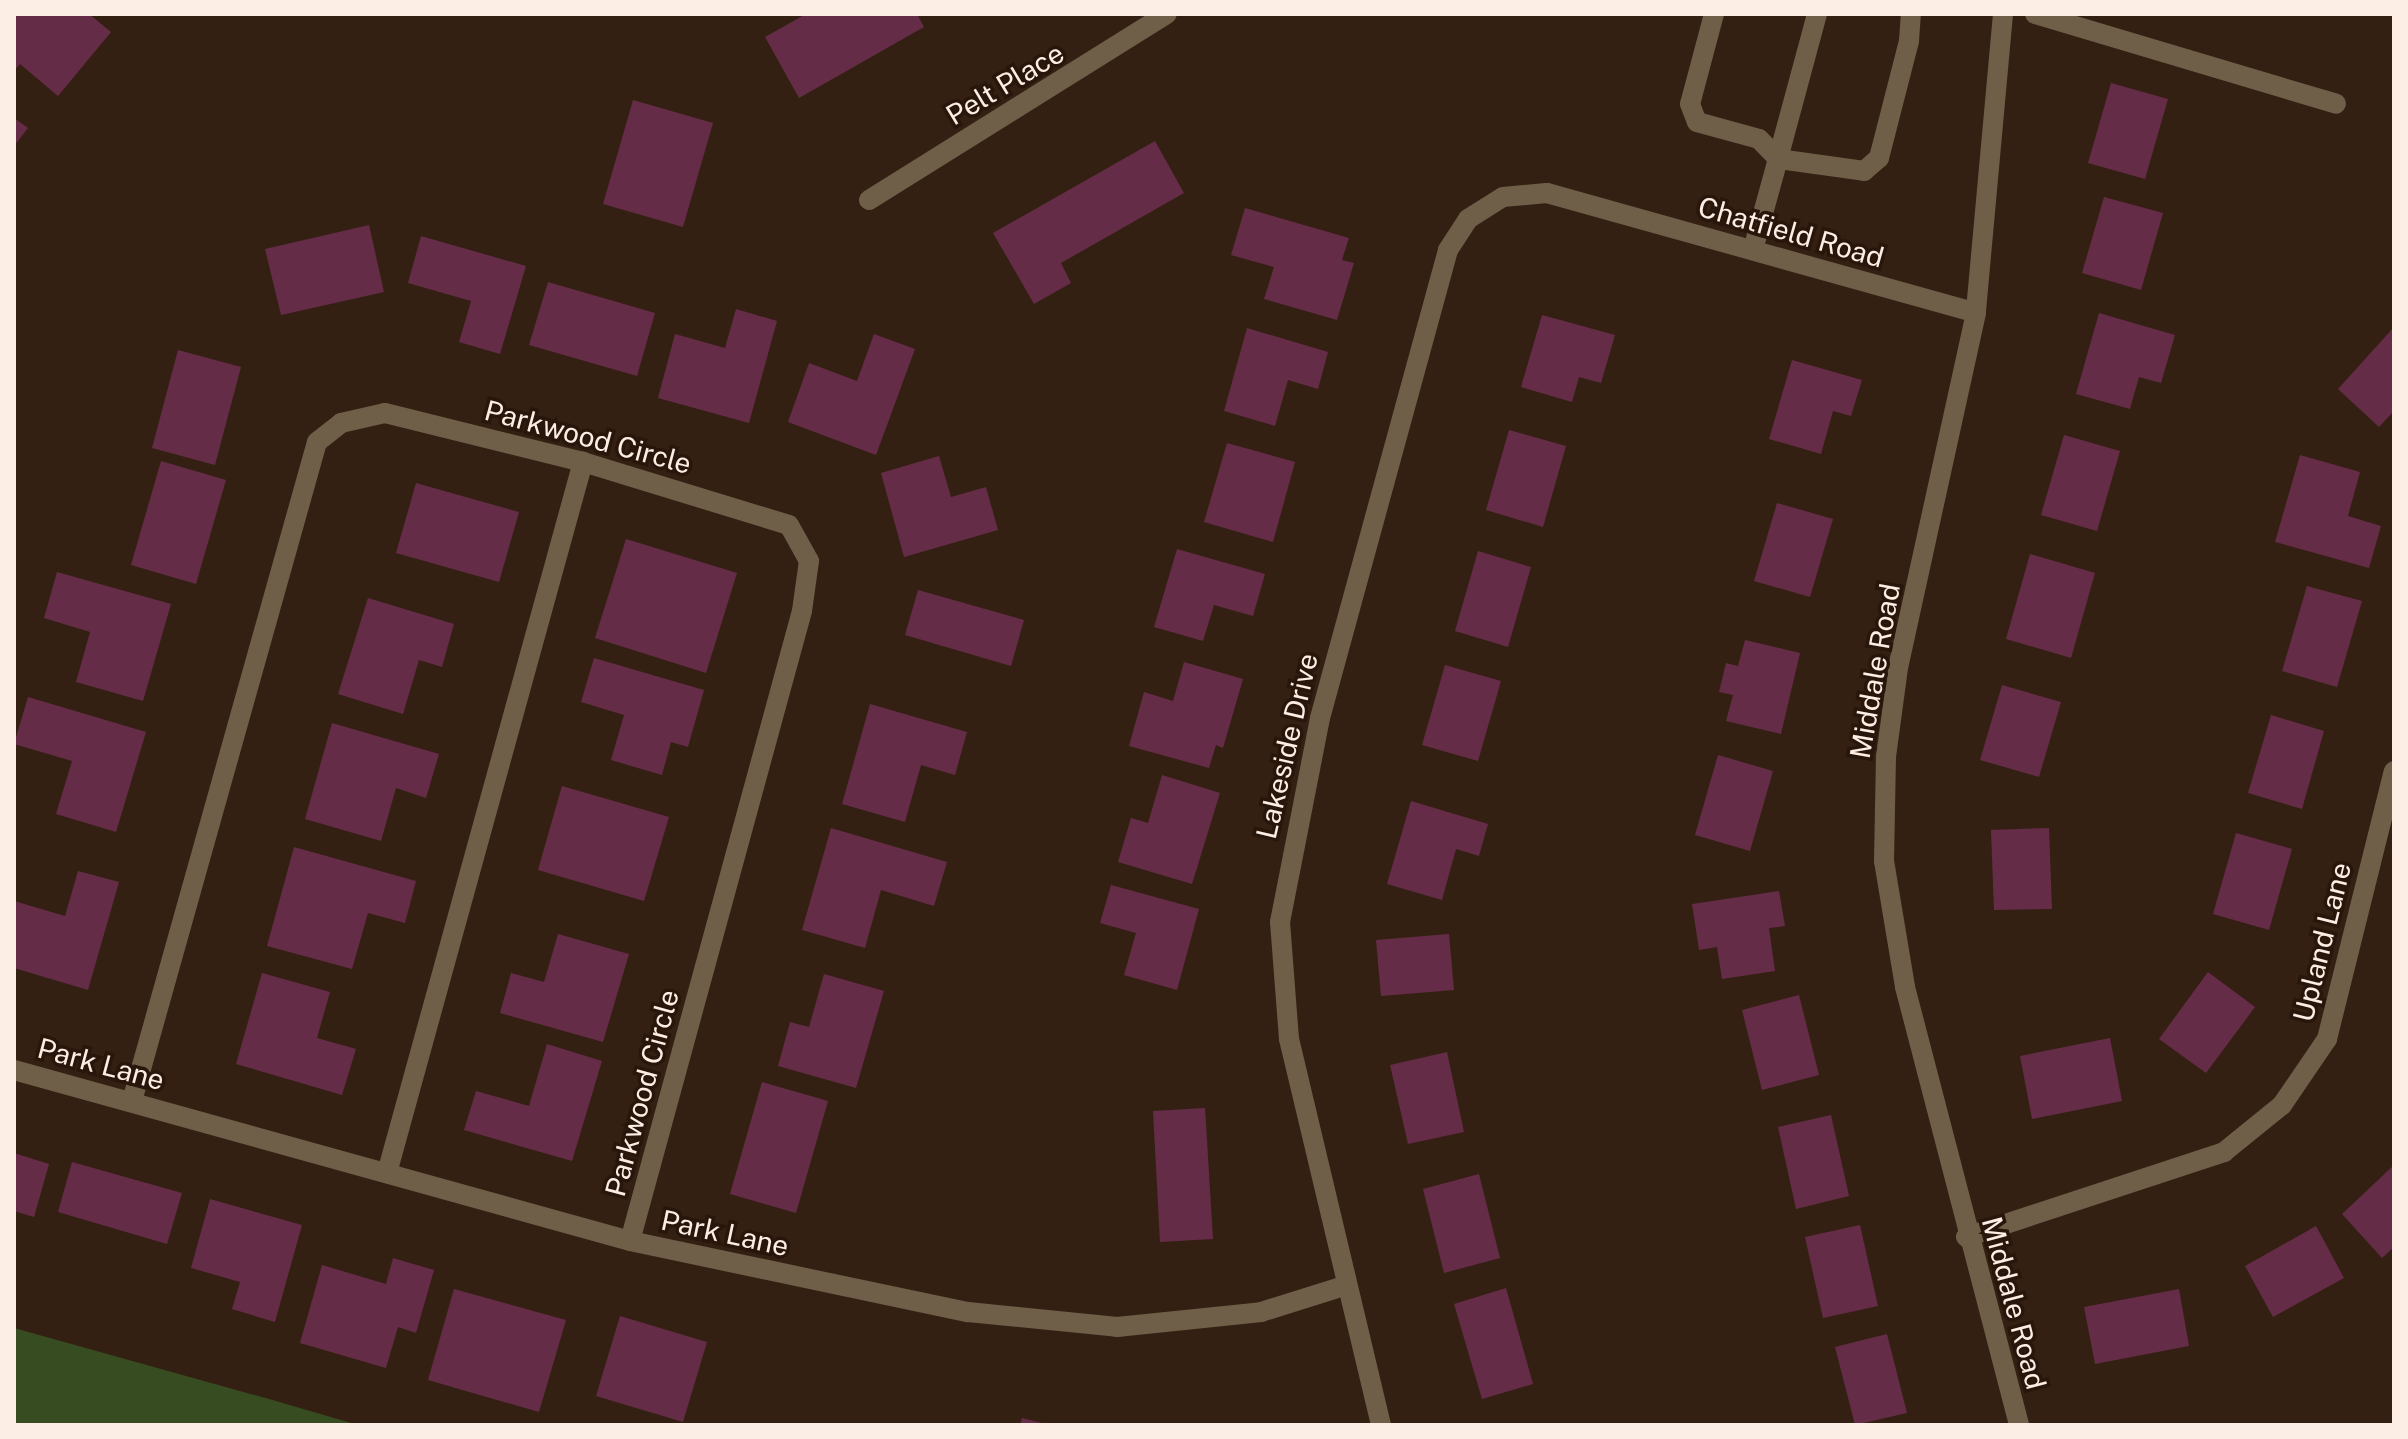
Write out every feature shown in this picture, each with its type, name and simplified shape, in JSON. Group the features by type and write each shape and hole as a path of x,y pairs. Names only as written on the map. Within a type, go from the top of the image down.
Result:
{"street":[{"name":"Pelt Place","path":"869,200 1167,14"},
{"path":"1714,14 1690,104 1697,122 1759,139 1778,159 1864,171 1879,158 1909,41 1911,14"},
{"path":"1753,250 1817,14"},
{"name":"Middale Road","path":"2003,14 1976,313 1898,668 1886,757 1884,861 1905,987 1966,1237 2019,1425"},
{"path":"2035,14 2336,104"},
{"name":"Lakeside Drive","path":"1381,1425 1344,1286 1289,1039 1280,922 1298,810 1448,250 1468,219 1503,197 1547,193 1590,205"},
{"name":"Chatfield Road","path":"1590,205 1976,313"},
{"name":"Parkwood Circle","path":"132,1101 317,442 341,423 385,413 583,462 789,525 809,561 802,611 630,1241"},
{"path":"387,1173 583,462"},
{"name":"Upland Lane","path":"1966,1237 2224,1152 2282,1105 2327,1039 2394,771"},
{"name":"Park Lane","path":"14,1070 630,1241 968,1312 1117,1327 1261,1312 1344,1286"}],"green space":[{"path":"14,1328 269,1399 358,1425 14,1425"}],"building":[{"path":"14,14 89,14 111,32 58,96 20,64 14,71"},
{"path":"806,14 917,14 924,27 799,98 765,37"},
{"path":"2111,83 2168,99 2145,179 2088,163"},
{"path":"633,100 713,123 683,227 603,204"},
{"path":"14,118 28,128 14,146"},
{"path":"1155,141 1184,193 1061,263 1071,283 1034,304 993,233"},
{"path":"2104,197 2163,213 2141,290 2082,273"},
{"path":"1245,208 1349,238 1342,260 1354,263 1337,320 1264,299 1274,267 1231,255"},
{"path":"369,225 384,292 281,315 265,249"},
{"path":"421,236 526,266 500,354 459,342 471,301 408,283"},
{"path":"548,282 655,313 637,376 529,345"},
{"path":"736,309 777,321 749,423 658,398 675,334 725,348"},
{"path":"2099,313 2175,335 2161,383 2139,377 2130,409 2076,394"},
{"path":"1542,315 1615,335 1601,383 1579,377 1572,402 1521,387"},
{"path":"2394,327 2394,411 2379,427 2338,389"},
{"path":"1247,328 1328,352 1318,389 1288,380 1275,426 1224,411"},
{"path":"874,334 915,349 876,455 788,422 809,363 857,381"},
{"path":"178,350 241,367 215,465 152,448"},
{"path":"1792,360 1862,380 1851,416 1833,411 1821,454 1769,439"},
{"path":"1509,430 1566,446 1543,527 1486,510"},
{"path":"2064,435 2120,451 2097,531 2041,515"},
{"path":"1227,443 1295,462 1273,542 1204,522"},
{"path":"2300,455 2360,472 2348,516 2381,526 2369,568 2275,542"},
{"path":"939,456 951,497 986,487 998,530 904,557 881,473"},
{"path":"161,461 226,480 196,584 131,565"},
{"path":"416,483 519,512 499,582 396,553"},
{"path":"1777,503 1833,519 1810,597 1754,581"},
{"path":"626,539 737,573 706,673 595,638"},
{"path":"1177,549 1265,574 1253,616 1214,605 1203,641 1154,627"},
{"path":"1478,551 1531,567 1508,647 1455,631"},
{"path":"2030,554 2095,573 2071,658 2006,639"},
{"path":"57,572 171,604 143,701 76,682 90,632 44,618"},
{"path":"2307,586 2362,601 2337,687 2282,671"},
{"path":"918,590 1024,620 1011,666 905,635"},
{"path":"368,598 454,624 442,667 419,660 403,714 338,694"},
{"path":"1745,640 1800,653 1781,734 1726,721 1733,695 1719,692 1726,663 1738,666"},
{"path":"594,658 704,690 688,747 671,742 662,775 611,760 624,715 581,702"},
{"path":"1184,662 1243,679 1223,748 1216,745 1209,768 1129,746 1144,692 1173,701"},
{"path":"1445,665 1501,681 1478,761 1422,745"},
{"path":"2002,685 2061,702 2039,777 1980,760"},
{"path":"28,697 146,732 116,832 56,814 72,761 14,744"},
{"path":"870,704 967,732 955,775 921,765 905,822 842,804"},
{"path":"2271,715 2324,731 2302,809 2248,793"},
{"path":"332,723 439,754 426,798 396,788 381,841 305,819"},
{"path":"1718,755 1773,771 1750,851 1695,835"},
{"path":"1162,775 1220,793 1192,884 1118,862 1131,818 1148,823"},
{"path":"562,786 669,817 644,901 538,870"},
{"path":"1411,801 1488,824 1479,856 1456,849 1442,900 1387,884"},
{"path":"831,828 947,862 934,906 881,890 865,948 802,930"},
{"path":"2049,828 2052,909 1994,910 1991,830"},
{"path":"2236,833 2292,849 2269,930 2213,914"},
{"path":"294,847 416,881 405,923 368,913 352,969 267,946"},
{"path":"78,871 119,882 88,990 14,968 14,901 65,916"},
{"path":"1111,885 1199,909 1177,990 1124,975 1136,933 1100,923"},
{"path":"1779,891 1785,926 1769,928 1775,971 1722,979 1717,947 1699,950 1692,904"},
{"path":"558,934 629,954 603,1042 500,1013 511,973 544,982"},
{"path":"1449,934 1454,990 1381,996 1376,940"},
{"path":"2208,972 2255,1007 2206,1073 2159,1039"},
{"path":"262,973 330,992 317,1038 356,1049 342,1095 236,1064"},
{"path":"824,974 884,991 856,1088 778,1066 790,1022 809,1027"},
{"path":"1799,995 1819,1075 1762,1090 1742,1010"},
{"path":"2110,1038 2122,1101 2032,1119 2020,1056"},
{"path":"547,1044 602,1061 572,1161 464,1130 476,1091 529,1106"},
{"path":"1447,1052 1464,1132 1408,1144 1390,1065"},
{"path":"762,1082 828,1101 796,1213 730,1194"},
{"path":"1205,1108 1213,1239 1160,1242 1153,1111"},
{"path":"1831,1115 1849,1196 1796,1209 1778,1127"},
{"path":"14,1153 49,1164 34,1217 14,1211"},
{"path":"72,1162 182,1193 167,1244 58,1212"},
{"path":"2394,1165 2394,1247 2382,1258 2342,1214"},
{"path":"1479,1174 1500,1258 1444,1273 1423,1189"},
{"path":"210,1199 302,1225 275,1322 232,1309 240,1282 191,1268"},
{"path":"1860,1225 1878,1306 1823,1318 1805,1237"},
{"path":"2316,1226 2344,1278 2273,1317 2245,1266"},
{"path":"393,1258 434,1270 416,1333 398,1327 386,1368 300,1343 322,1265 386,1284"},
{"path":"1506,1288 1533,1384 1482,1399 1454,1304"},
{"path":"454,1289 566,1320 539,1412 428,1380"},
{"path":"2179,1289 2189,1346 2095,1364 2084,1307"},
{"path":"620,1316 707,1342 683,1422 596,1396"},
{"path":"1887,1334 1907,1413 1855,1425 1835,1347"},
{"path":"1022,1418 1046,1424 1046,1425 1020,1425"}]}
